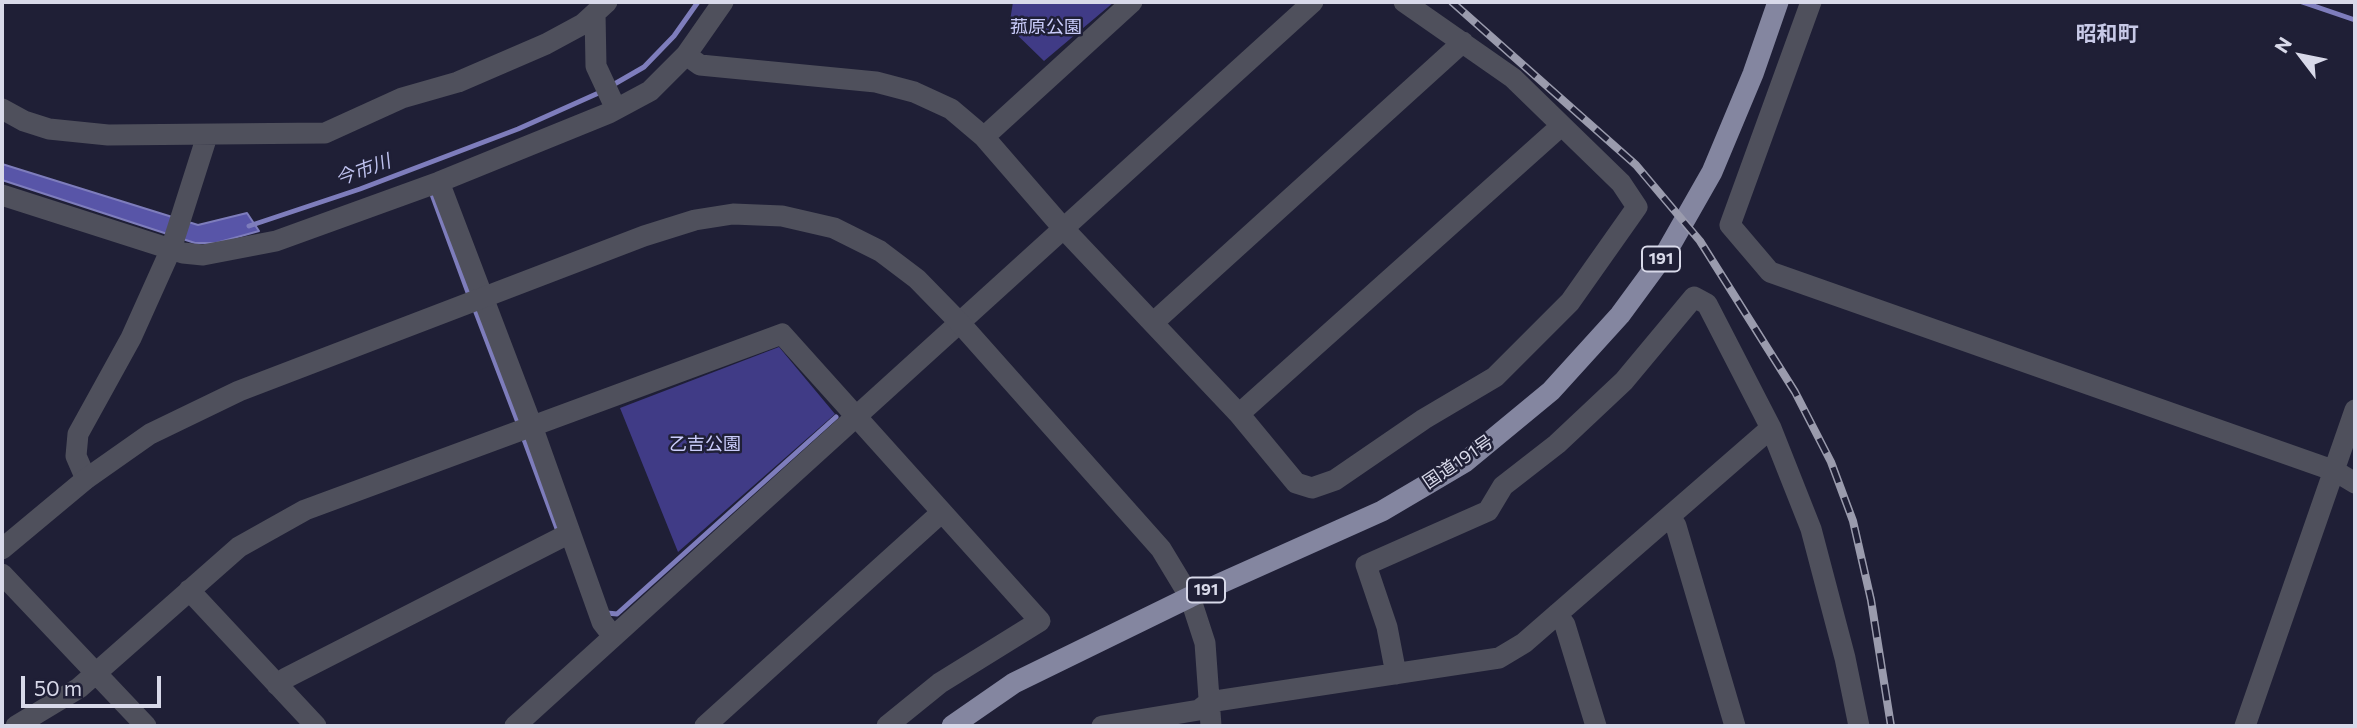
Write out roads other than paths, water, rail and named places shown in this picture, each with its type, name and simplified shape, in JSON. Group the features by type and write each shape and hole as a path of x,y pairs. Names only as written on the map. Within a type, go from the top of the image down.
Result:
{"highway":[{"name":"国道191号","path":"952,726 1014,683 1190,597 1382,511 1465,462 1551,391 1620,315 1668,251 1712,172 1753,74 1778,2"}],"street":[{"path":"2,195 174,244 203,255 276,241 439,182 650,90 686,55 723,2"},
{"path":"984,137 1132,2"},
{"path":"515,726 612,635 859,416 959,321 1313,2"},
{"path":"686,55 700,65 876,82 902,88 951,109 984,137 1063,228 1239,414 1296,483 1311,488 1335,480 1424,419 1494,377 1570,302 1637,207 1621,183 1513,78 1404,2"},
{"path":"1811,2 1730,225 1770,272 2335,471 2355,483"},
{"path":"601,7 598,71 614,105"},
{"path":"2,109 24,121 49,129 108,135 326,133 402,98 458,82 546,44 583,24 601,7"},
{"path":"1154,322 1462,42"},
{"path":"1239,414 1561,126"},
{"path":"86,479 76,456 78,434 131,338 174,244 207,136"},
{"path":"439,182 532,426 602,622 612,635"},
{"path":"2,549 86,479 150,434 239,391 644,236 695,220 733,214 782,216 834,228 880,251 917,279 959,321 1161,550 1190,597 1205,643 1211,726"},
{"path":"1396,674 1387,627 1366,565 1488,511 1503,486 1557,444 1624,381 1694,297 1707,304 1771,428 1811,529 1845,658 1858,726"},
{"path":"16,726 97,674 239,547 304,510 782,334 859,416 1040,621 940,683 887,726"},
{"path":"2245,726 2355,410"},
{"path":"1102,726 1199,710 1209,702 1499,658 1524,643 1771,428"},
{"path":"705,726 942,512"},
{"path":"1670,516 1676,526 1735,726"},
{"path":"278,685 286,678 570,533"},
{"path":"2,574 146,726"},
{"path":"188,590 316,726"},
{"path":"1557,614 1565,625 1596,726"}],"waterway":[{"name":"今市川","path":"611,86 644,67 674,36 698,2"},
{"path":"2302,2 2355,20"},
{"name":"今市川","path":"249,226 360,189 518,129 603,91"},
{"path":"430,189 470,298"},
{"path":"474,307 519,425"},
{"path":"607,613 617,614 836,417"},
{"path":"522,434 559,534"}],"railway":[{"path":"1452,2 1636,165 1700,241 1795,392 1831,462 1853,521 1871,600 1891,726"}],"district":[{"name":"昭和町","path":"2107,34"}],"park label":[{"name":"菰原公園","path":"1046,27"},
{"name":"乙吉公園","path":"705,444"}]}
